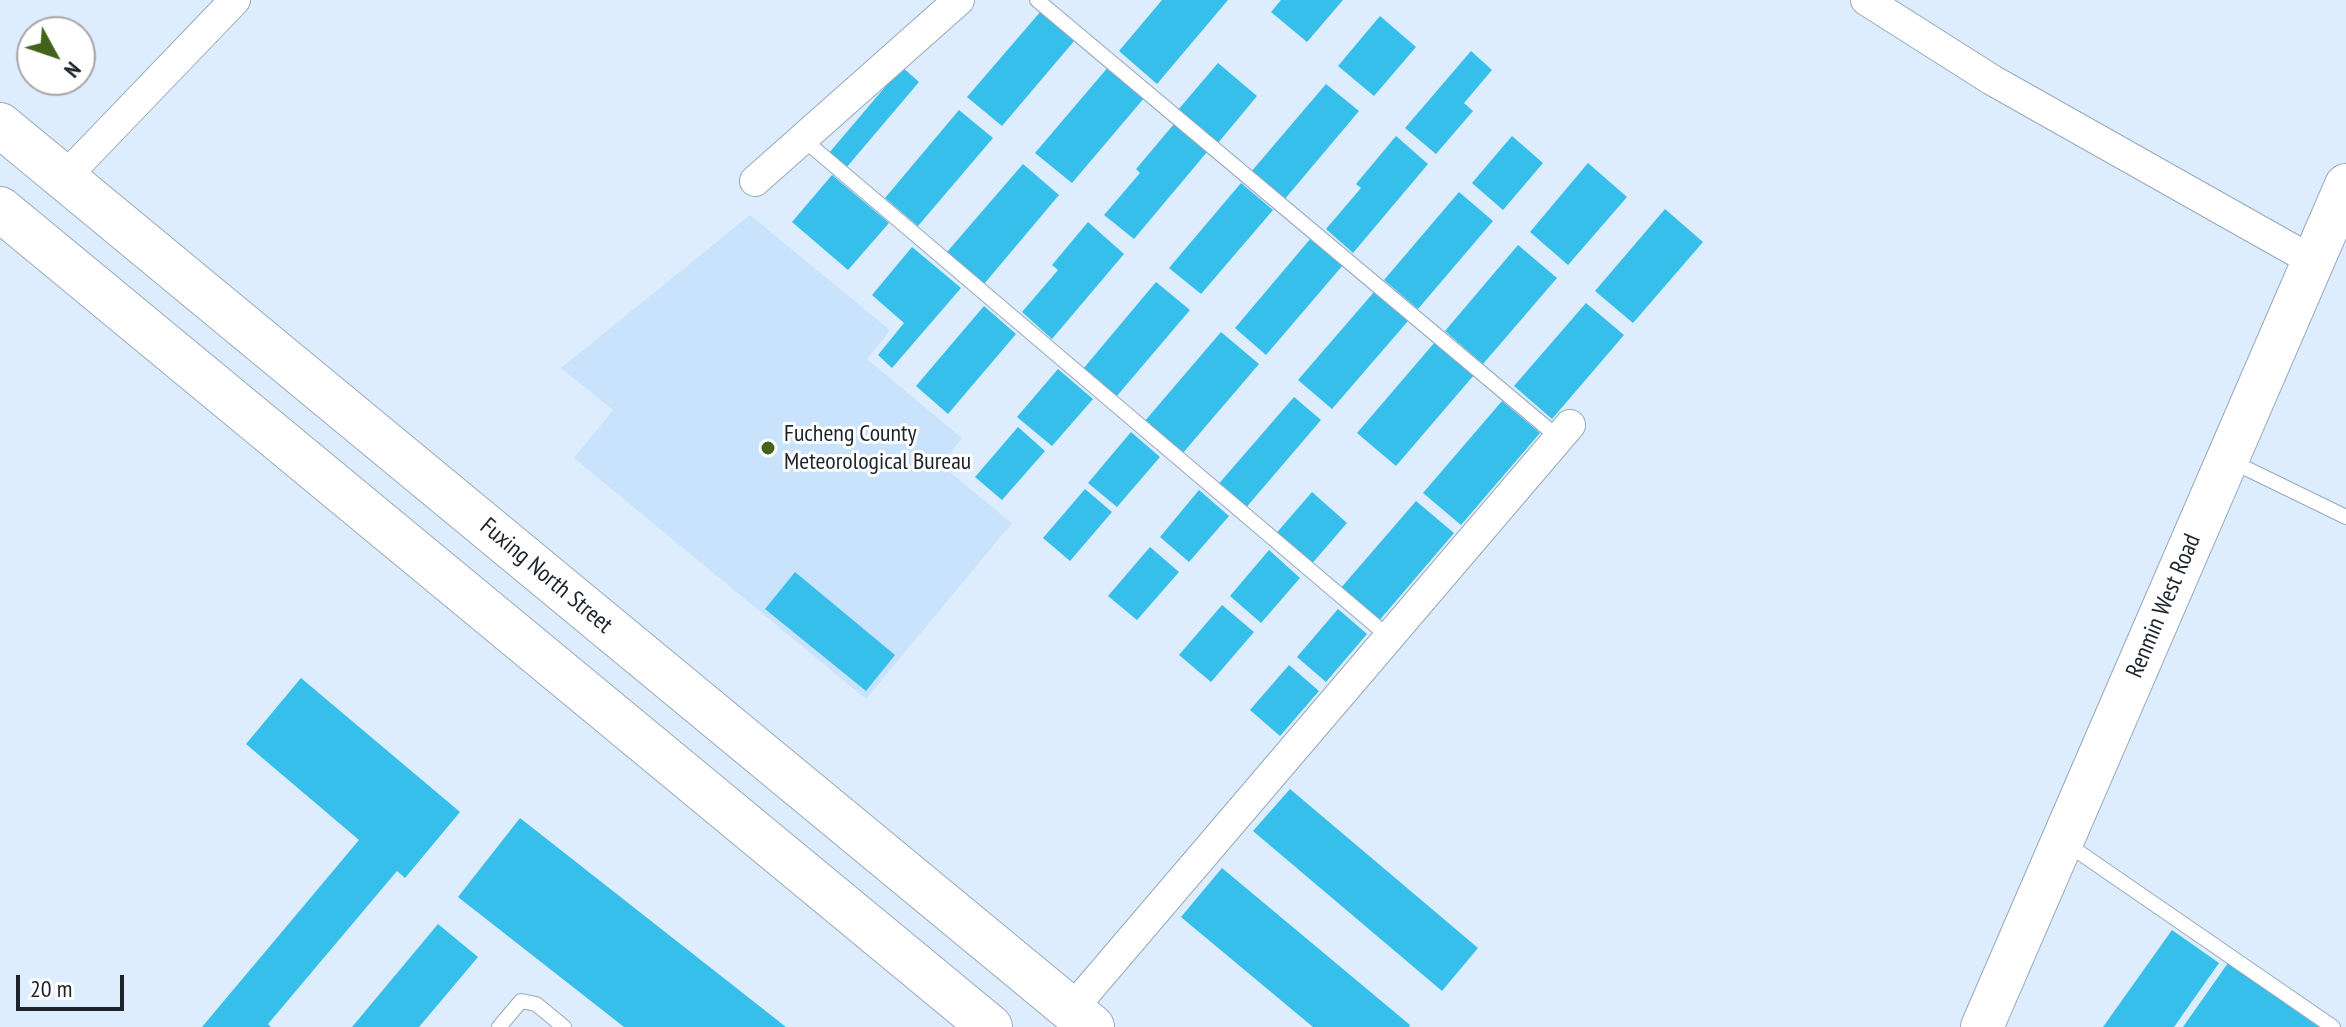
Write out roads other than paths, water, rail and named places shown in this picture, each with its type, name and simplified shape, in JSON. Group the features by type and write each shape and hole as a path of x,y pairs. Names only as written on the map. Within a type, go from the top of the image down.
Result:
{"main road":[{"name":"Fuxing North Street","path":"0,125 1082,1018"},
{"name":"Renmin West Road","path":"1982,1027 2346,185"},
{"path":"0,209 977,1023"}],"street":[{"path":"64,178 235,0"},
{"path":"755,181 959,0"},
{"path":"1866,0 1992,80 2313,261"},
{"path":"1082,1018 1389,637 1564,432"}],"lane":[{"path":"1037,0 1564,432"},
{"path":"803,139 1389,637"},
{"path":"2227,459 2346,517"},
{"path":"2063,841 2333,1027"},
{"path":"499,1027 521,1001 536,1004 564,1027"}],"place":[{"name":"Fucheng County Meteorological Bureau","path":"768,448"}]}
